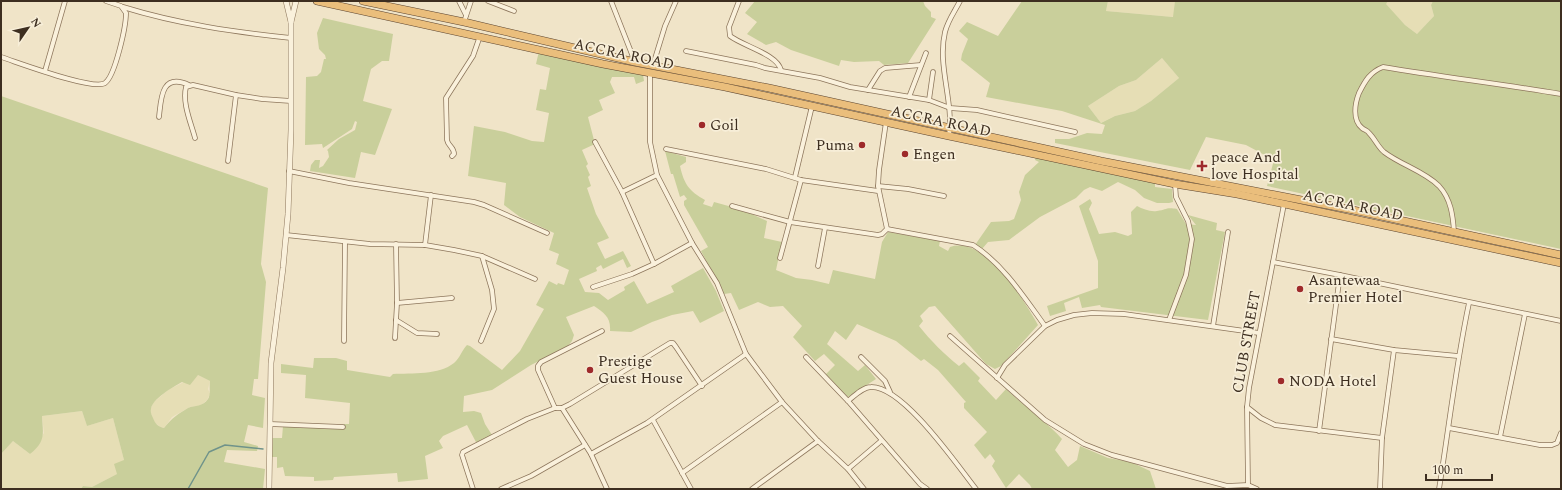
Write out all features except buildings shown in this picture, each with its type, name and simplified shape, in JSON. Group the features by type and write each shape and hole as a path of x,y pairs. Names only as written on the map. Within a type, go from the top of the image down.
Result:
{"highway":[{"name":"ACCRA ROAD","path":"317,1 650,73 726,87 1175,184 1284,204 1561,263"},
{"name":"ACCRA ROAD","path":"363,1 464,22 635,62 743,82 1101,161 1244,188 1561,255"},
{"path":"390,16 394,8"}],"street":[{"path":"45,71 65,1"},
{"path":"106,1 195,25 241,33 292,38"},
{"path":"269,489 271,363 286,235 289,171 292,38 291,22 286,1 296,1 291,22"},
{"path":"459,1 466,15"},
{"path":"464,22 471,1"},
{"path":"488,1 514,11"},
{"path":"611,1 635,62"},
{"path":"653,65 665,26 676,1"},
{"path":"739,1 731,22 729,33 730,36 772,58 780,65 781,70"},
{"path":"949,136 950,108 944,64 944,41 950,19 960,1"},
{"path":"1,57 86,83 100,85 112,75 126,18 126,13 121,6"},
{"path":"452,156 454,154 453,148 447,142 446,98 473,56 480,36"},
{"path":"686,51 820,78 850,87 929,100 950,108 977,110 1075,132"},
{"path":"909,97 926,53"},
{"path":"868,90 880,71 885,68 921,65"},
{"path":"1454,232 1452,212 1440,187 1423,174 1384,152 1368,132 1361,128 1357,122 1355,109 1358,97 1369,76 1375,70 1383,66 1440,77 1502,84 1561,94"},
{"path":"929,100 933,72"},
{"path":"650,73 650,142 657,175 692,243 717,284 746,354 782,402 818,441 848,469 864,489"},
{"path":"159,117 162,95 165,86 178,82 236,95 291,101"},
{"path":"189,85 186,87 185,91 186,103 195,138"},
{"path":"228,161 236,95"},
{"path":"795,177 812,106"},
{"path":"886,122 879,170 878,189 887,229"},
{"path":"595,142 622,192 654,264"},
{"path":"666,149 766,169 801,180 878,189 908,189 944,196"},
{"path":"289,171 350,183 431,195 484,205 547,233"},
{"path":"622,192 657,175"},
{"path":"780,258 801,180"},
{"path":"1168,320 1186,275 1192,239 1188,221 1176,197 1175,184"},
{"path":"425,245 431,195"},
{"name":"CLUB STREET","path":"1248,485 1247,407 1249,388 1284,204"},
{"path":"732,206 790,222 825,228 878,235 882,234 887,229"},
{"path":"818,266 825,228"},
{"path":"887,229 973,245 983,252 1011,281 1045,326"},
{"path":"1213,326 1228,232"},
{"path":"286,235 345,242 425,245 482,256 535,278"},
{"path":"344,341 345,242"},
{"path":"593,287 632,274 654,264 692,243"},
{"path":"395,338 397,303 396,244"},
{"path":"481,341 494,309 492,290 482,256"},
{"path":"1273,262 1561,321"},
{"path":"1319,431 1340,275"},
{"path":"397,303 452,298"},
{"path":"1439,489 1449,428 1458,356 1469,303"},
{"path":"997,378 1005,365 1045,326 1063,318 1092,313 1124,314 1259,333"},
{"path":"1500,437 1525,314"},
{"path":"396,320 417,332 437,334"},
{"path":"555,408 538,370 538,366 541,362 602,331"},
{"path":"950,336 1045,420 1084,444 1112,456 1227,486 1236,488 1248,485 1257,489"},
{"path":"1331,339 1394,350 1458,356"},
{"path":"473,489 462,455 463,452 527,419 555,408 562,408 606,383 670,343 673,343 676,347 702,386"},
{"path":"1380,489 1382,438 1394,350"},
{"path":"591,454 653,420 746,354"},
{"path":"806,357 848,401 881,441 920,484 927,489"},
{"path":"861,357 885,381 890,393"},
{"path":"848,401 870,387 879,388 890,393 928,427 976,489"},
{"path":"682,473 782,402"},
{"path":"1247,407 1261,418 1275,425 1382,438"},
{"path":"562,408 591,454 607,489"},
{"path":"653,420 691,489"},
{"path":"270,424 343,427"},
{"path":"1449,428 1540,445 1552,445 1557,443 1561,433"},
{"path":"752,489 818,441"},
{"path":"848,469 881,441"},
{"path":"501,489 531,476 585,445"}],"shaded area":[{"path":"1108,1 1175,1 1174,17 1106,11"},
{"path":"1388,1 1433,1 1431,5 1434,16 1417,34 1405,25 1385,4"},
{"path":"1162,58 1179,78 1151,101 1135,111 1115,116 1101,123 1088,106 1119,86 1136,80"},
{"path":"198,375 210,381 208,389 210,394 207,400 200,406 190,407 172,417 164,428 153,421 150,410 153,403 168,390"},
{"path":"82,411 87,426 113,418 124,460 117,474 92,487 83,486 81,489 1,489 1,454 13,441 30,454 44,433 42,416"}],"green space":[{"path":"755,1 923,1 925,6 931,12 931,17 936,19 908,63 884,65 879,61 854,62 841,60 839,66 791,50 776,42 766,45 747,34 757,22 745,13"},
{"path":"1022,1 1108,1 1106,11 1173,17 1175,1 1388,1 1386,4 1405,25 1417,34 1434,16 1431,5 1433,1 1561,1 1561,249 1267,186 1274,160 1246,145 1206,137 1190,170 1055,143 1055,139 1069,139 1087,133 1102,134 1105,125 1062,111 986,97 990,83 961,60 968,39 959,31 967,22 998,36","holes":["1162,58 1179,78 1151,101 1135,111 1115,116 1101,123 1088,106 1119,86 1136,80"]},
{"path":"323,18 393,34 389,61 382,61 371,69 363,101 392,109 375,155 361,152 355,178 310,171 311,165 315,160 320,160 319,168 323,166 329,157 327,150 339,139 355,130 357,122 355,121 352,129 323,148 322,144 305,145 306,77 317,76 321,72 324,59 326,59 325,55 319,49 317,33"},
{"path":"539,51 643,75 644,81 636,84 634,77 612,77 610,82 615,93 599,100 603,110 588,117 595,144 582,150 588,164 586,166 590,175 588,177 591,186 587,188 596,214 609,238 597,243 605,259 623,251 631,266 627,268 623,259 603,269 601,265 596,268 597,271 579,279 585,292 599,293 608,300 625,290 624,287 634,281 647,304 674,292 671,286 703,268 716,291 724,311 700,323 693,311 672,315 631,332 610,331 608,319 604,313 594,306 566,317 574,335 572,341 567,347 531,365 492,390 464,396 463,412 474,411 481,413 485,424 492,435 477,444 467,425 443,436 439,441 443,448 425,456 428,479 398,482 397,473 334,477 333,480 314,481 314,477 285,476 283,467 277,468 277,457 272,457 272,438 282,438 283,426 344,429 344,424 349,424 350,403 305,398 306,375 281,373 281,364 313,368 314,358 336,358 347,361 347,370 390,377 393,374 425,373 441,370 454,363 467,345 502,370 520,351 544,309 536,305 549,281 557,285 558,283 564,285 569,270 556,264 559,254 549,250 554,233 520,217 504,205 506,183 468,176 474,126 505,132 532,141 544,142 549,113 536,110 540,89 546,90 550,68 536,64"},
{"path":"1,96 268,188 261,264 266,282 258,379 254,379 252,395 265,398 263,428 248,425 244,442 258,446 257,451 227,450 224,462 265,469 263,489 81,489 83,486 92,487 117,474 114,464 124,460 113,418 87,426 82,411 42,416 43,428 41,441 30,454 13,441 1,454","holes":["198,375 210,381 210,393 206,402 184,410 172,419 164,428 156,424 151,414 152,405 155,401 182,382 190,385"]},
{"path":"665,151 686,157 686,162 680,166 683,178 691,190 705,200 703,204 712,207 714,202 743,210 767,221 764,238 782,242 776,270 796,278 829,284 833,270 875,279 882,242 888,232 940,241 939,246 948,251 950,247 963,246 977,251 990,260 1002,272 1013,286 1038,325 1001,366 995,369 986,364 935,306 929,307 920,316 923,321 919,326 948,357 959,366 964,362 980,378 978,381 996,400 1006,389 1049,426 1062,439 1055,450 1068,467 1077,460 1080,446 1108,458 1131,462 1150,471 1156,489 1032,489 1019,474 1006,488 992,466 995,461 990,454 985,459 974,445 987,432 964,408 964,403 966,402 938,370 924,359 921,361 896,341 857,324 846,340 835,331 827,344 858,371 865,365 876,379 848,397 825,375 835,365 824,354 815,361 793,337 802,326 783,306 770,307 758,302 739,310 731,293 724,294 701,251 708,247 684,205 684,201 687,199 684,195 680,197 673,174 671,174"},
{"path":"1036,156 1155,181 1155,187 1172,189 1173,202 1157,203 1144,198 1135,190 1118,182 1102,191 1090,187 1084,190 1076,198 1040,217 1009,240 988,242 982,249 975,245 991,222 1009,221 1014,219 1021,200 1019,192 1025,175 1039,162 1035,160"},
{"path":"1090,199 1092,203 1089,209 1099,234 1115,232 1128,236 1132,234 1131,212 1137,206 1152,211 1160,211 1168,208 1177,209 1186,224 1196,225 1188,215 1217,223 1216,230 1225,232 1208,320 1101,307 1100,305 1082,308 1079,297 1064,303 1066,311 1050,316 1047,306 1098,288 1098,261 1079,206"}],"waterway":[{"path":"188,489 209,452 225,445 263,449"}],"place":[{"name":"Goil","path":"702,125"},
{"name":"Puma","path":"862,145"},
{"name":"Engen","path":"905,154"},
{"name":"peace And love Hospital","path":"1202,166"},
{"name":"Asantewaa Premier Hotel","path":"1300,289"},
{"name":"Prestige Guest House","path":"590,370"},
{"name":"NODA Hotel","path":"1281,381"}]}
